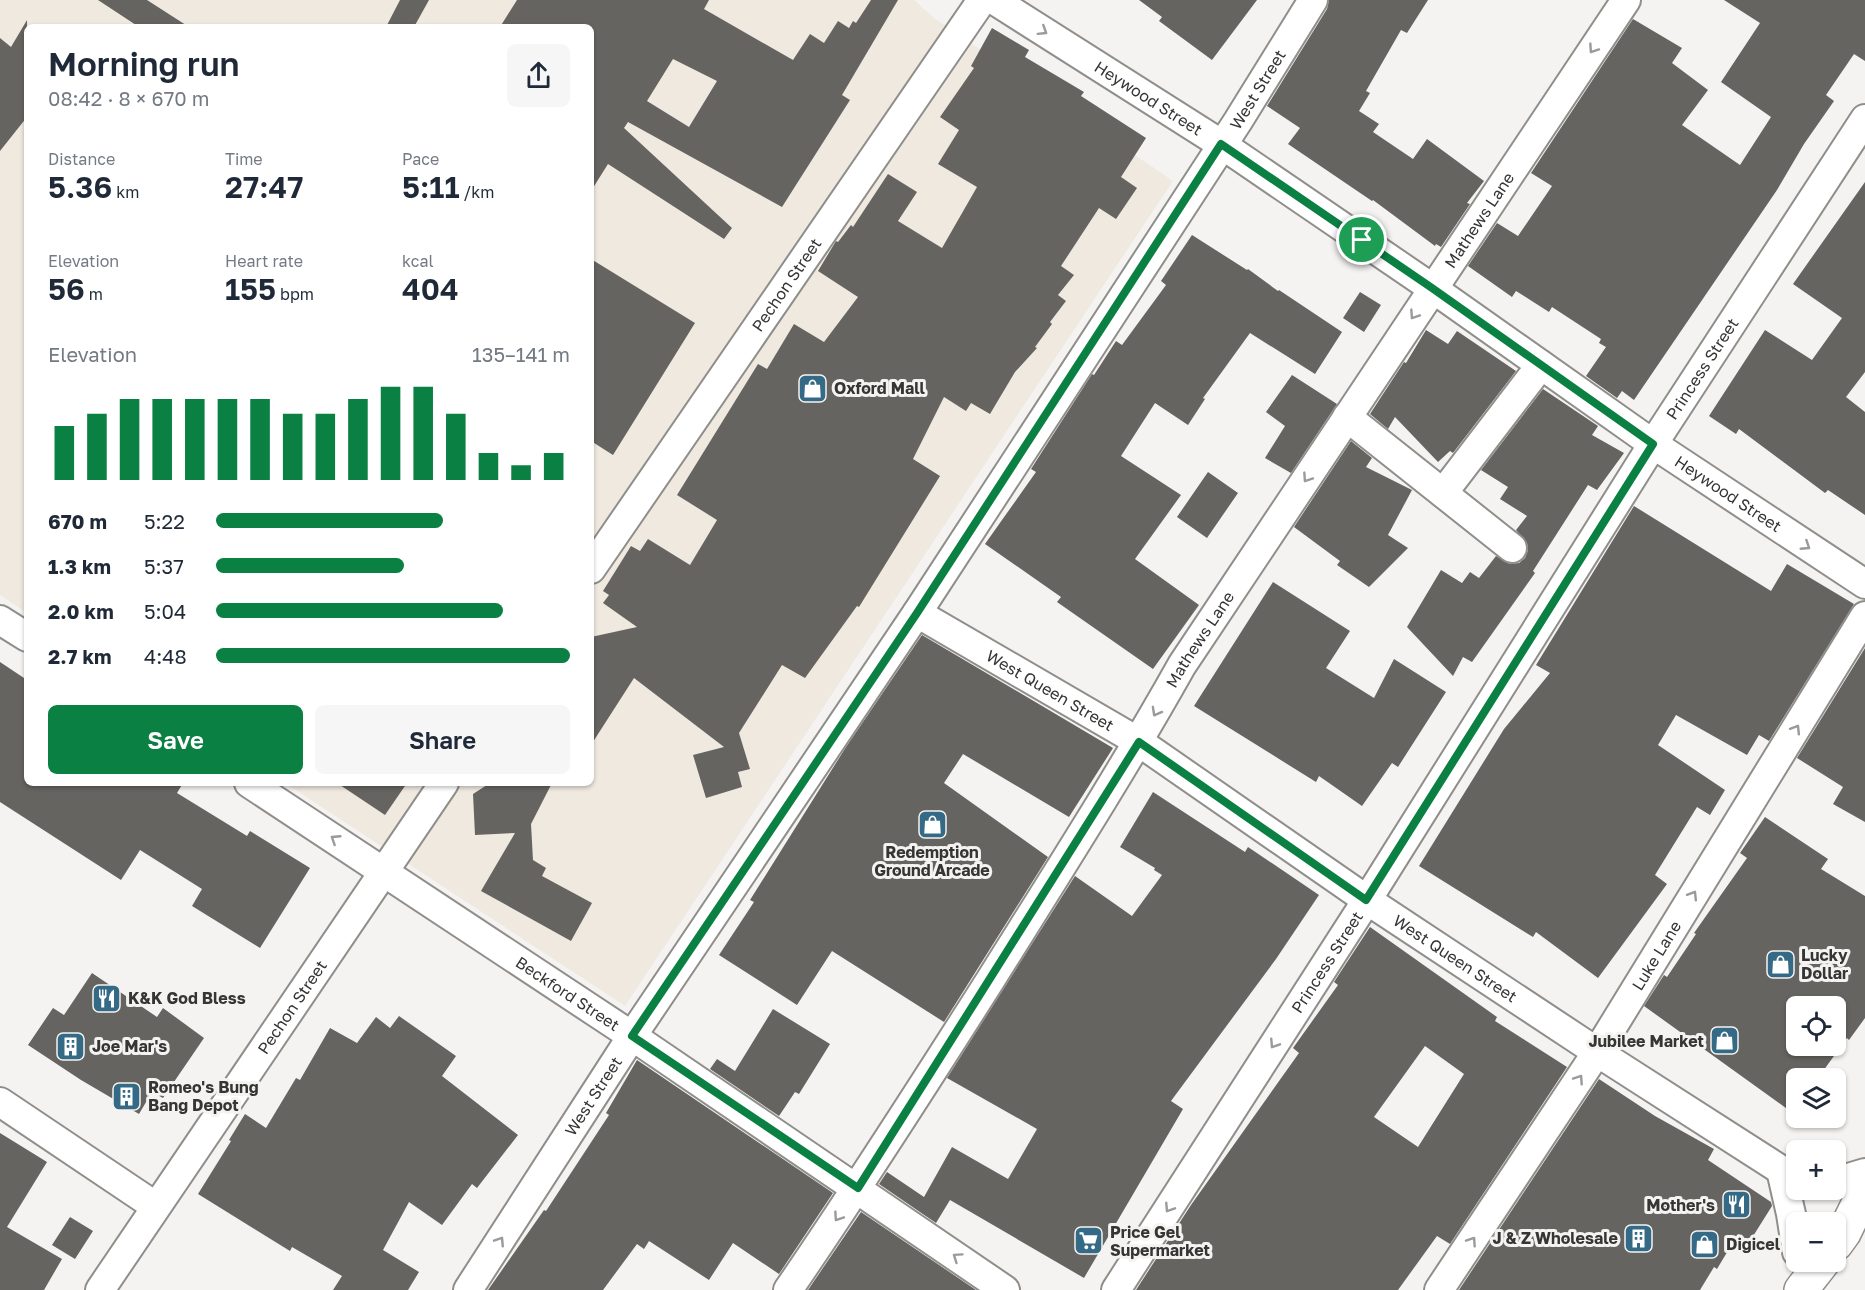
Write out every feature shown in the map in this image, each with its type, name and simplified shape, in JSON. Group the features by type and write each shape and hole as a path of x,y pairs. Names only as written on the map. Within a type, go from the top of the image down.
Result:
{"street":[{"name":"Pechon Street","path":"594,565 982,0"},
{"name":"Heywood Street","path":"994,0 1221,144 1432,288 1653,444 1865,585"},
{"name":"West Street","path":"468,1290 632,1036 917,613 1238,121 1313,0"},
{"name":"Mathews Lane","path":"788,1290 858,1188 1139,742 1182,666 1626,0"},
{"name":"Princess Street","path":"1116,1290 1366,900 1653,444 1865,118"},
{"path":"1443,493 1541,365"},
{"path":"1347,417 1512,548"},
{"name":"West Queen Street","path":"917,613 1139,742 1366,900 1597,1053 1786,1170"},
{"name":"Luke Lane","path":"1439,1290 1597,1053 1865,616"},
{"path":"0,620 24,635"},
{"name":"Beckford Street","path":"254,786 632,1036 1005,1290"},
{"name":"Pechon Street","path":"100,1290 442,786"},
{"path":"0,1102 155,1206"},
{"path":"1846,1179 1865,1173"},
{"path":"1846,1229 1865,1190"},
{"path":"1799,1272 1801,1290"},
{"path":"1801,1290 1815,1272"}],"shaded area":[{"name":"Oxford Mall","path":"0,0 914,0 934,18 1173,181 625,1006 290,786 594,786 594,24 24,24 24,611 0,595"}],"building":[{"path":"98,0 147,0 184,24 134,24"},
{"path":"400,0 429,0 416,24 388,24"},
{"path":"517,0 709,0 704,9 793,60 810,34 824,43 838,21 849,28 853,21 856,23 871,0 898,0 842,95 850,100 782,207 628,122 624,128 732,228 724,239 608,164 594,186 594,24 502,24","holes":["673,59 717,81 689,127 647,101"]},
{"path":"1139,0 1257,0 1212,60 1159,21 1162,17"},
{"path":"1329,0 1428,0 1407,33 1401,30 1366,91 1370,93 1359,111 1379,124 1373,132 1413,159 1427,139 1484,181 1467,203 1470,204 1441,247 1436,244 1435,246 1373,200 1288,144 1300,128 1267,106 1327,9"},
{"path":"1724,0 1865,0 1865,61 1854,54 1826,95 1834,101 1804,144 1777,190 1634,400 1622,391 1617,398 1586,376 1606,347 1599,343 1601,339 1552,307 1549,312 1516,291 1512,297 1468,266 1497,223 1518,236 1552,186 1531,173 1633,19 1682,48 1672,63 1708,90 1682,125 1740,165 1771,117 1721,82 1760,23"},
{"path":"24,25 24,121 0,151 0,38 11,47"},
{"path":"992,28 1029,50 1025,57 1084,92 1081,96 1146,138 1121,177 1137,188 1116,219 1099,208 1061,266 1074,275 1058,295 1066,301 1050,322 1052,324 1035,347 1037,348 1015,372 990,414 971,403 966,411 944,397 913,459 940,476 859,607 857,606 805,678 782,665 739,733 750,769 738,772 742,787 706,798 693,755 724,747 634,678 594,740 594,636 637,627 603,603 609,595 603,591 631,546 640,551 648,539 690,565 717,520 677,495 758,364 767,369 794,324 824,342 858,297 818,271 836,241 838,242 851,225 853,227 888,174 917,192 898,221 942,248 977,187 938,164 959,130 940,117 974,68 971,66"},
{"path":"1865,182 1865,372 1846,397 1865,412 1865,515 1828,490 1825,493 1739,429 1736,434 1709,416 1765,330 1812,360 1842,318 1793,284"},
{"path":"1192,235 1248,269 1342,332 1315,374 1250,333 1203,398 1205,399 1188,425 1155,403 1121,456 1181,495 1135,559 1199,605 1153,669 1057,602 1061,597 985,544 1036,472 1031,469 1092,374 1094,375 1116,341 1122,345 1166,285 1161,281"},
{"path":"594,261 695,323 613,455 594,443"},
{"path":"1360,292 1381,305 1364,332 1343,318"},
{"path":"1426,330 1448,344 1457,331 1516,371 1453,453 1450,451 1438,462 1395,417 1388,429 1370,414"},
{"path":"1292,375 1337,404 1291,473 1265,458 1285,426 1266,412"},
{"path":"1543,389 1598,426 1592,435 1624,453 1597,490 1588,485 1533,571 1535,573 1472,662 1463,657 1453,676 1407,627 1441,570 1462,583 1470,572 1479,578 1496,556 1510,564 1519,563 1525,558 1528,550 1527,543 1516,530 1527,516 1500,499 1508,487 1481,470"},
{"path":"1351,441 1372,458 1366,467 1412,490 1388,535 1408,548 1369,587 1337,565 1340,561 1294,527"},
{"path":"1208,472 1238,493 1207,538 1177,517"},
{"path":"1634,506 1771,591 1787,564 1854,604 1769,741 1759,735 1747,755 1676,715 1658,745 1725,790 1710,815 1697,807 1655,875 1667,884 1598,978 1536,932 1533,937 1419,866 1504,729 1550,673 1536,665"},
{"path":"1273,582 1350,631 1326,668 1374,698 1394,659 1446,692 1398,767 1392,763 1362,806 1319,776 1316,782 1194,706"},
{"name":"Redemption Ground Arcade","path":"922,635 1113,748 1069,817 963,754 944,783 1048,857 944,1022 832,951 797,1005 719,955 754,902 750,900 846,747"},
{"path":"1865,648 1865,822 1833,804 1843,787 1797,758"},
{"path":"0,662 24,678 24,786 181,786 177,793 247,836 250,831 310,868 260,948 192,906 202,889 140,850 121,880 0,802"},
{"path":"342,786 405,786 385,815"},
{"path":"485,786 550,786 531,824 533,860 546,868 542,876 592,903 571,941 481,891 515,833 475,835 473,794"},
{"path":"1153,792 1245,852 1248,847 1319,895 1276,959 1171,1101 1183,1109 1084,1278 950,1200 936,1223 879,1184 887,1172 924,1197 952,1147 1008,1179 1037,1129 947,1078 1075,876 1132,916 1162,875 1154,870 1155,868 1120,847"},
{"path":"1765,817 1828,859 1821,869 1865,896 1865,1018 1849,1040 1846,1039 1846,996 1786,996 1786,1056 1834,1056 1825,1068 1786,1068 1786,1108 1644,1006 1664,975 1667,977 1696,934 1694,933 1747,858 1740,853"},
{"path":"1370,927 1497,1017 1495,1021 1567,1067 1450,1244 1437,1236 1398,1290 1136,1290 1191,1205 1299,1053 1293,1048 1338,985 1334,982","holes":["1425,1046 1464,1074 1418,1147 1374,1117"]},
{"path":"92,973 157,1017 163,1008 204,1038 163,1098 152,1092 139,1114 28,1045 53,1008 64,1015"},
{"path":"773,1009 830,1044 799,1094 795,1092 779,1116 710,1069 717,1059 735,1071"},
{"path":"399,1016 456,1056 442,1076 518,1135 477,1188 472,1184 442,1225 409,1202 383,1250 419,1272 408,1290 333,1290 342,1276 292,1247 290,1251 198,1194 245,1114 266,1128 296,1078 300,1080 330,1028 357,1043 376,1017 390,1028"},
{"path":"637,1060 833,1193 779,1274 733,1243 709,1280 649,1241 644,1249 637,1244 603,1290 488,1290 544,1210 546,1211 609,1115 606,1113"},
{"path":"1599,1079 1655,1116 1714,1149 1708,1160 1771,1202 1772,1206 1750,1241 1738,1234 1717,1269 1714,1267 1700,1290 1459,1290"},
{"path":"0,1133 47,1162 7,1227 62,1259 44,1290 0,1290"},
{"path":"861,1212 976,1290 808,1290"},
{"path":"70,1217 93,1231 75,1259 52,1245"}],"place":[{"name":"Oxford Mall","path":"813,388"},
{"name":"Redemption Ground Arcade","path":"932,824"},
{"name":"Lucky Dollar","path":"1780,964"},
{"name":"K&K God Bless","path":"107,998"},
{"name":"Jubilee Market","path":"1725,1041"},
{"name":"Joe Mar's","path":"71,1046"},
{"name":"Romeo's Bung Bang Depot","path":"127,1096"},
{"name":"Mother's","path":"1736,1205"},
{"name":"J & Z Wholesale","path":"1639,1238"},
{"name":"Price Gel Supermarket","path":"1089,1241"},
{"name":"Digicel","path":"1705,1244"}],"route":[{"path":"1221,144 1362,240 1653,444 1366,900 1139,742 858,1188 632,1036 917,613 1221,144"}]}
